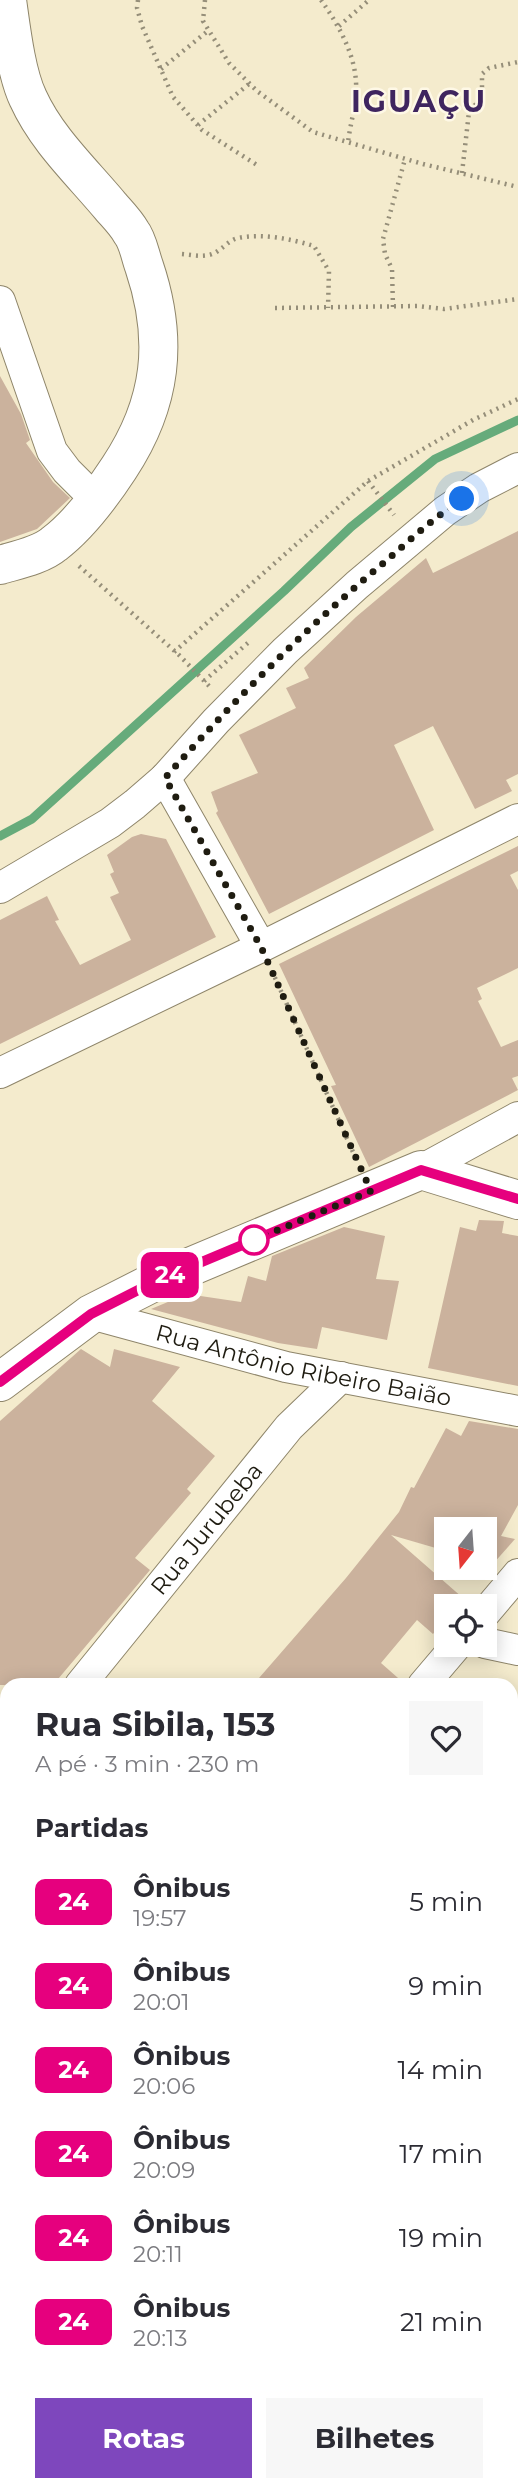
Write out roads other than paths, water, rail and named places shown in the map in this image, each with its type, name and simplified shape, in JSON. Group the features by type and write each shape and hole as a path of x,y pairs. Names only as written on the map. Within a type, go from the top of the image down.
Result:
{"street":[{"path":"0,565 55,544 71,530 131,450 144,422 158,376 159,328 150,284 132,233 57,146 27,97 13,42 8,0"},
{"path":"0,301 52,451 67,471 95,499"},
{"path":"0,888 110,823 165,778 259,677 357,585 445,511 479,488 518,468"},
{"path":"165,778 261,947"},
{"path":"0,1073 518,819"},
{"path":"0,1382 91,1314 154,1282 421,1170 518,1117"},
{"path":"421,1170 518,1199"},
{"name":"Rua Antônio Ribeiro Baião","path":"91,1314 286,1367 518,1411"},
{"name":"Rua Jurubeba","path":"86,1678 289,1427 341,1377"},
{"path":"497,1599 518,1574"},
{"path":"497,1646 518,1650"},
{"path":"429,1678 447,1657"}],"waterway":[{"path":"0,836 32,819 351,527 435,459 518,420"}],"district":[{"name":"IGUAÇU","path":"419,102"}]}
